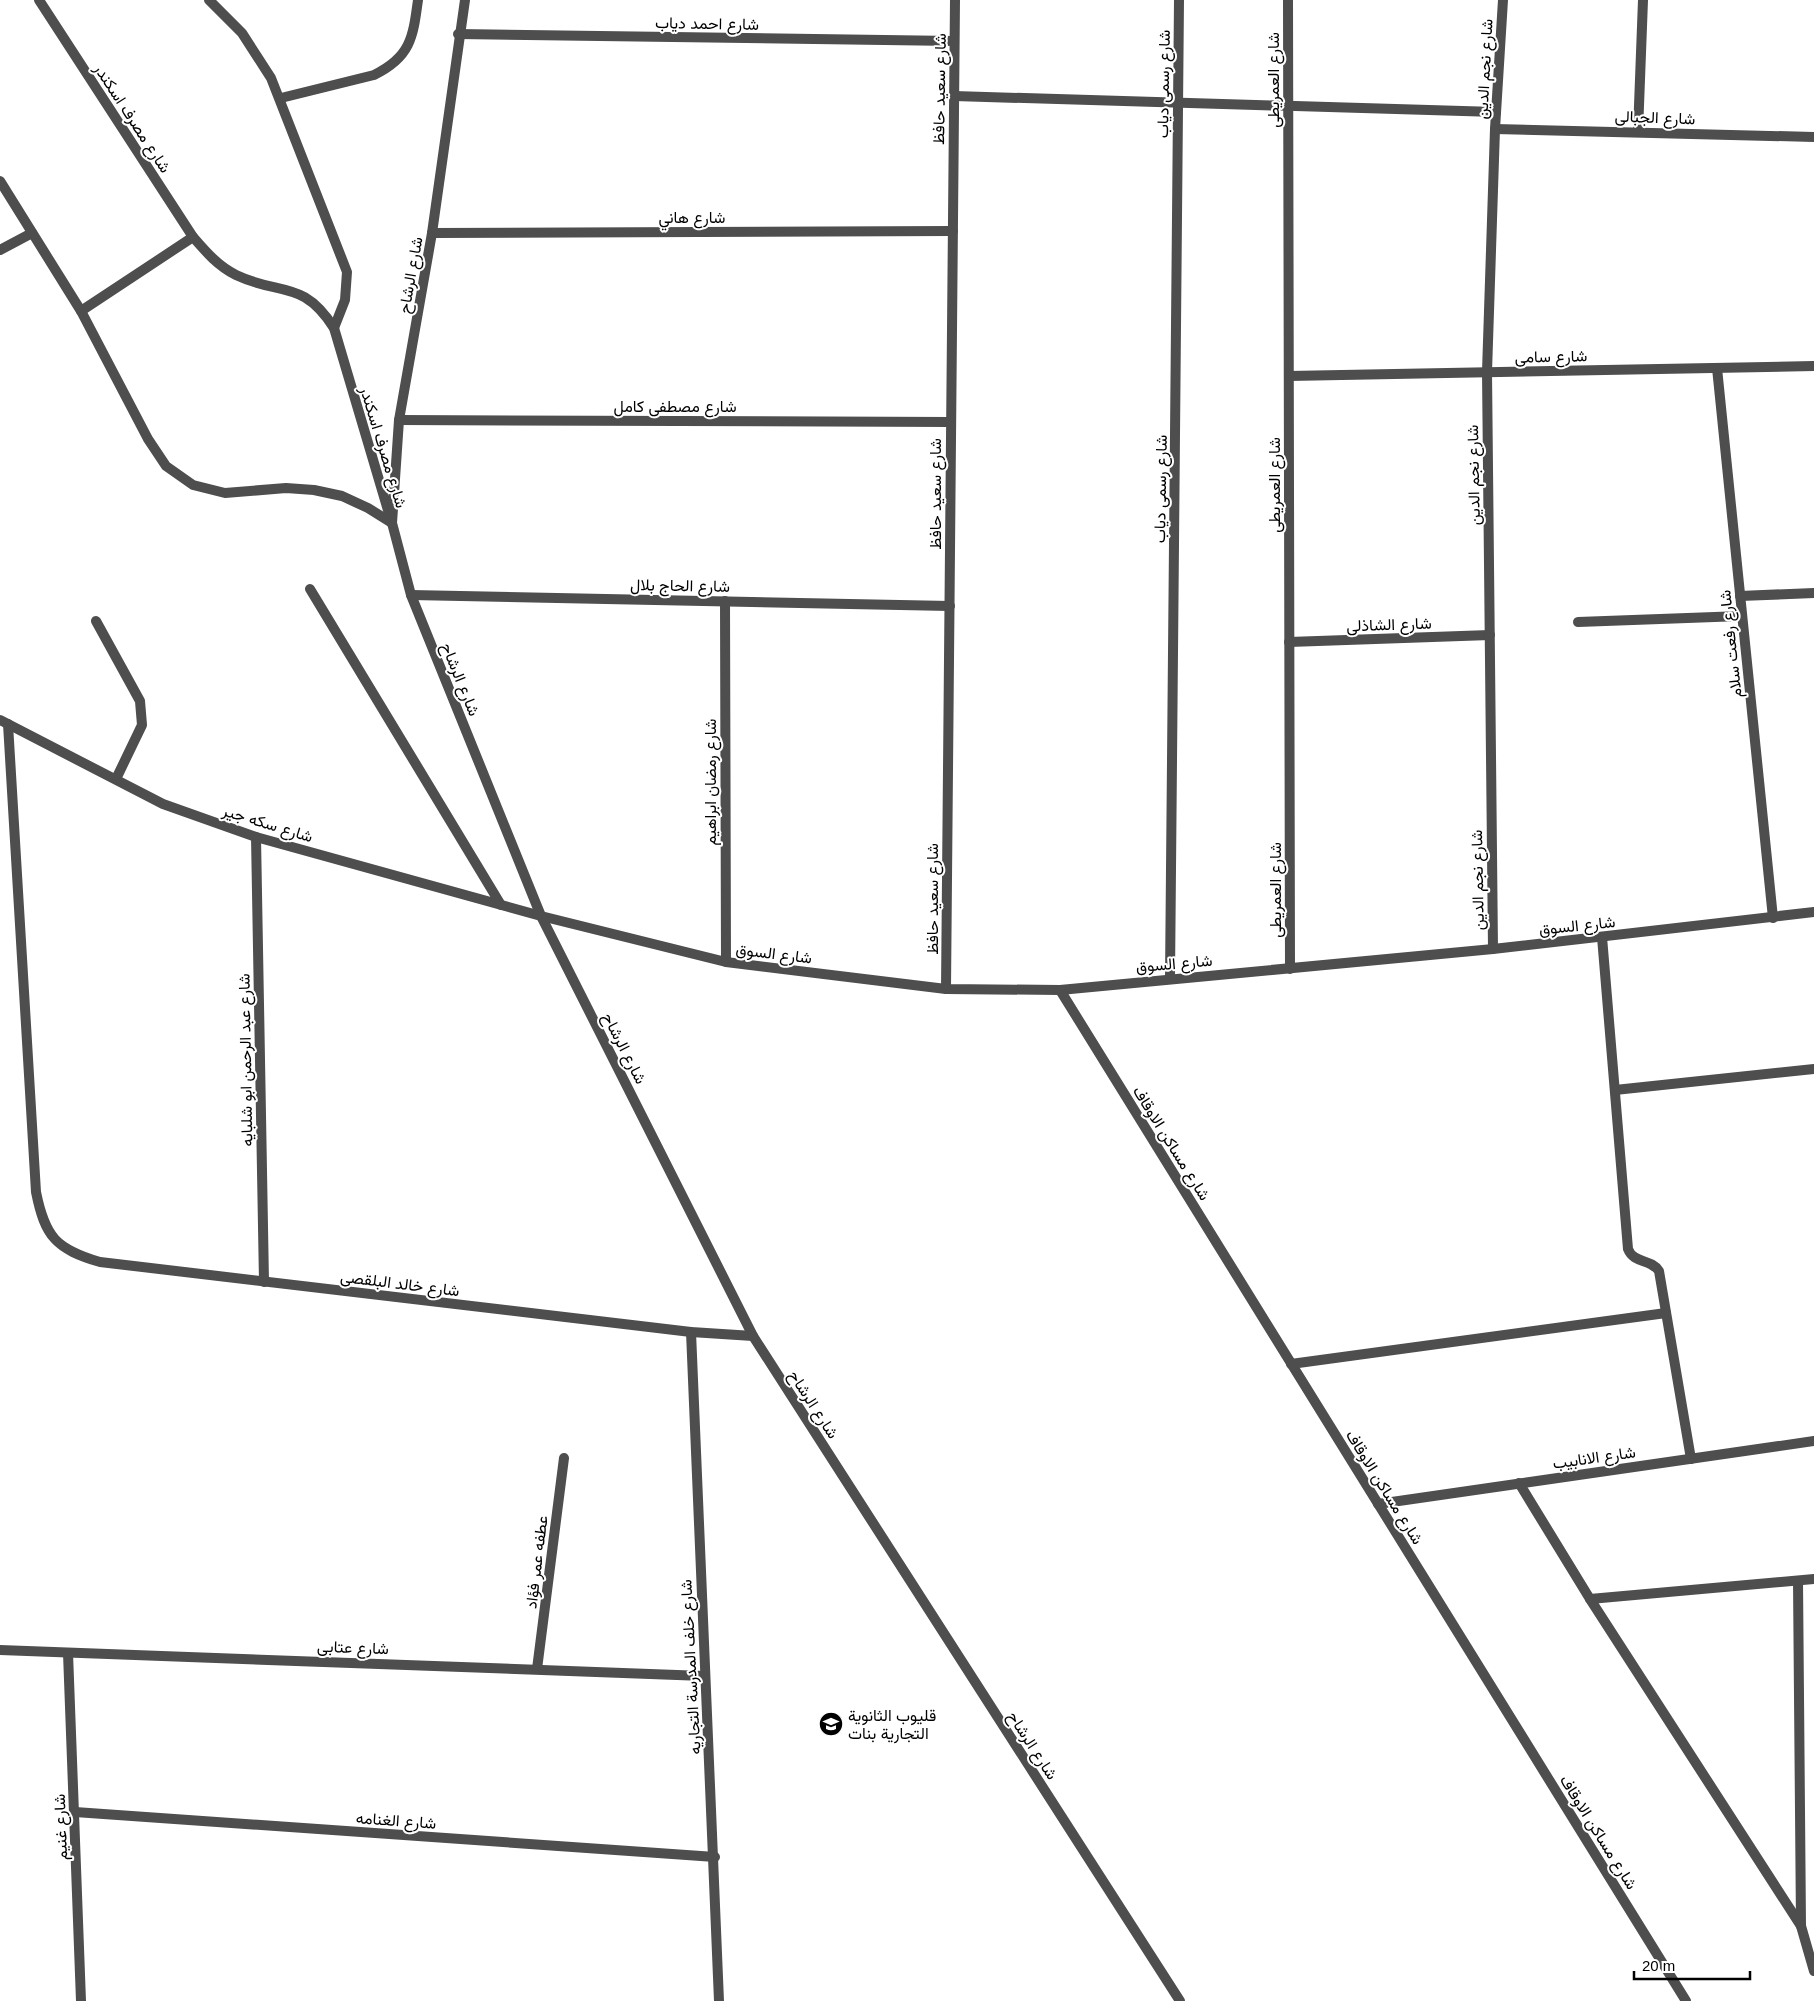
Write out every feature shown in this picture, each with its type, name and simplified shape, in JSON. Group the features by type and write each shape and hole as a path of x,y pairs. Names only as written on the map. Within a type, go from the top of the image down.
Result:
{"street":[{"name":"شارع مصرف اسكندر","path":"39,0 193,237 212,259 236,275 305,296 322,309 334,328 392,523"},
{"path":"210,0 221,10 251,46 281,98 347,272 345,300 334,328"},
{"path":"281,98 374,75 386,70 406,50 413,38 418,0"},
{"name":"شارع الرشاح","path":"465,0 458,34 432,233 399,420 392,523 411,595 541,916 753,1336 1180,2001"},
{"name":"شارع سعيد حافظ","path":"946,989 955,0"},
{"name":"شارع رسمى دياب","path":"1170,978 1179,0"},
{"name":"شارع العمريطى","path":"1288,0 1290,969"},
{"name":"شارع نجم الدين","path":"1493,949 1487,372 1495,129 1503,0"},
{"path":"1638,132 1643,0"},
{"name":"شارع احمد دياب","path":"458,34 954,41"},
{"path":"954,96 1178,101 1496,112"},
{"name":"شارع الجبالى","path":"1495,129 1814,137"},
{"name":"شارع مصرف اسكندر","path":"0,181 81,312 148,439 166,466 193,485 225,493 286,488 314,490 342,496 368,508 392,523"},
{"name":"شارع هاني","path":"432,233 952,231"},
{"path":"0,250 32,233"},
{"path":"81,312 193,237"},
{"name":"شارع سامى","path":"1289,376 1814,366"},
{"name":"شارع رفعت سلام","path":"1717,368 1773,918"},
{"name":"شارع مصطفى كامل","path":"399,420 951,422"},
{"path":"310,589 501,905"},
{"path":"1740,596 1814,593"},
{"name":"شارع الحاج بلال","path":"411,595 950,606"},
{"name":"شارع رمضان ابراهيم","path":"725,601 726,962"},
{"path":"1578,622 1742,616"},
{"path":"96,621 140,701 142,712 142,725 116,779"},
{"name":"شارع الشاذلى","path":"1289,642 1490,635"},
{"name":"شارع سكه جير","path":"4,722 163,804 256,837 541,916"},
{"name":"شارع خالد البلقصى","path":"4,722 36,1192 41,1217 51,1237 76,1255 100,1262 691,1332 753,1336"},
{"name":"شارع عبد الرحمن ابو شلبايه","path":"256,837 264,1282"},
{"name":"شارع السوق","path":"541,916 726,962 946,989 1060,990 1602,938 1814,912"},
{"path":"1602,938 1628,1249 1633,1256 1652,1263 1660,1271 1691,1458"},
{"name":"شارع مساكن الاوقاف","path":"1060,990 1686,2001"},
{"path":"1615,1090 1814,1069"},
{"path":"1291,1364 1666,1313"},
{"name":"شارع خلف المدرسة التجاريه","path":"691,1332 704,1676 715,1857 719,2001"},
{"name":"شارع الانابيب","path":"1378,1504 1814,1441"},
{"name":"عطفه عمر فؤاد","path":"537,1669 564,1458"},
{"path":"1519,1483 1590,1599 1801,1926"},
{"path":"1590,1599 1814,1579"},
{"path":"1798,1581 1801,1926 1814,1971"},
{"name":"شارع عتابى","path":"0,1650 704,1676"},
{"name":"شارع غنيم","path":"68,1652 81,2001"},
{"name":"شارع الغنامه","path":"74,1812 715,1857"}],"place":[{"name":"قليوب الثانوية التجارية بنات","path":"831,1724"}]}
